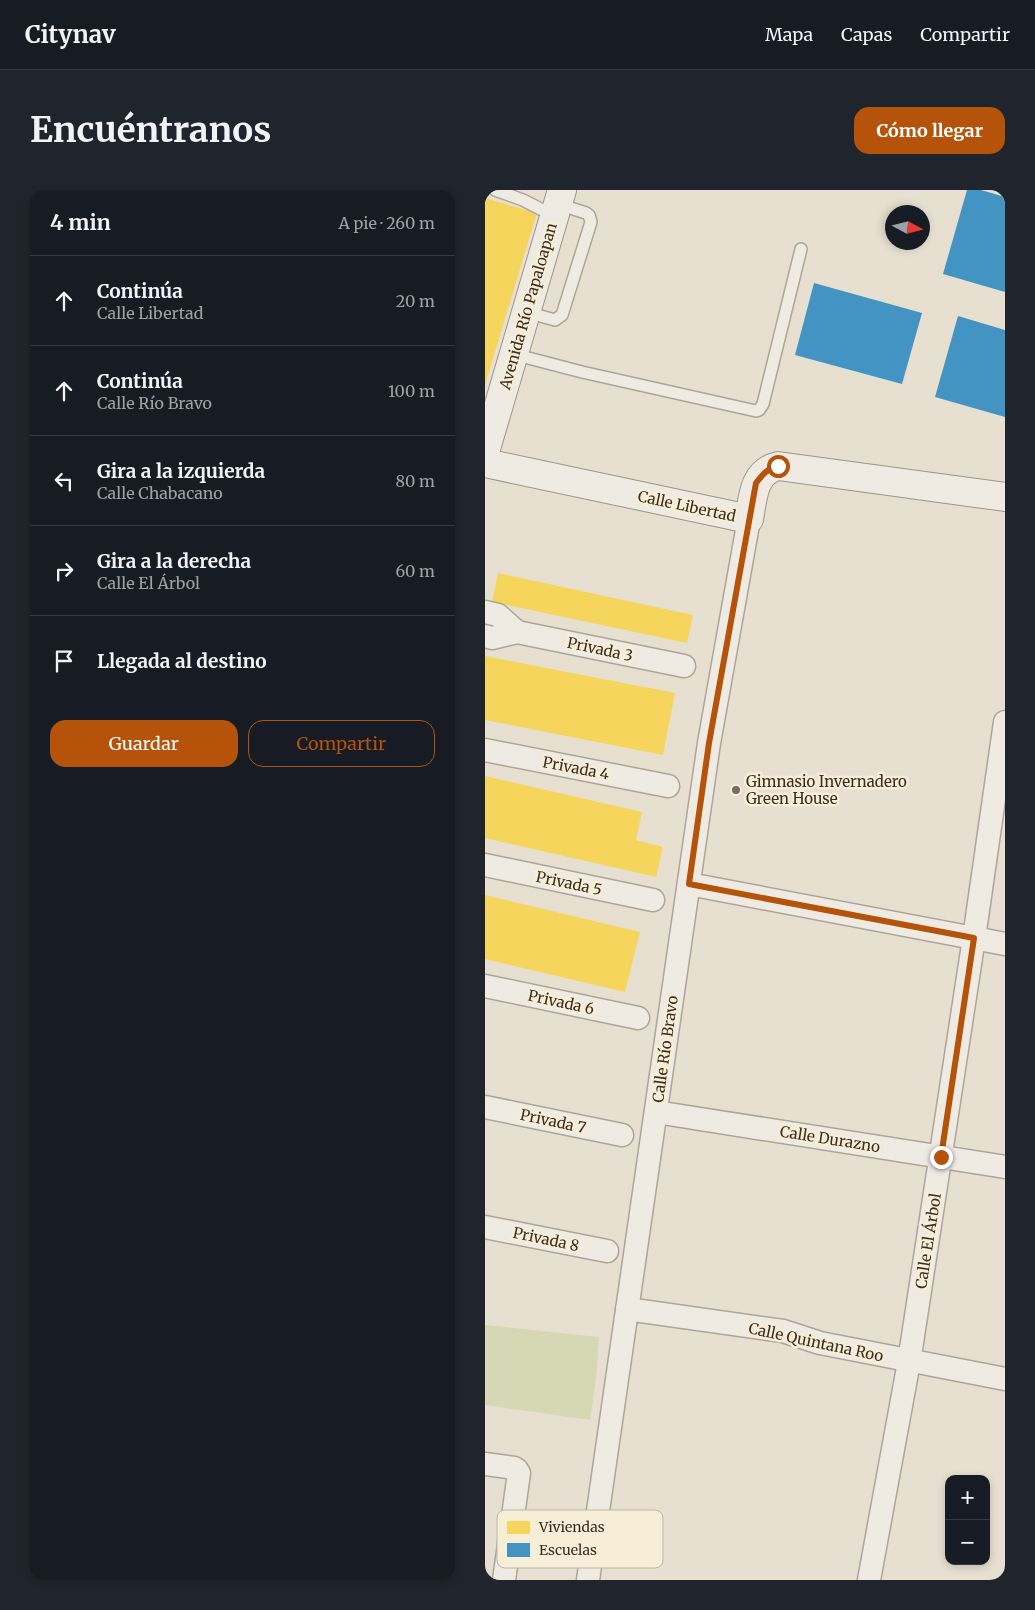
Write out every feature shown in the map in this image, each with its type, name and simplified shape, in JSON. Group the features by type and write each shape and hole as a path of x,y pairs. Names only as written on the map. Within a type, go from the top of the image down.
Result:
{"main road":[{"name":"Avenida Río Papaloapan","path":"485,452 558,203"},
{"name":"Calle Libertad","path":"485,463 749,519 756,483 764,472 778,466 1005,497"}],"street":[{"name":"Calle Río Bravo","path":"598,1510 709,743 749,519"},
{"name":"Privada 3","path":"485,612 498,616 517,632"},
{"name":"Privada 3","path":"485,636 493,638 517,632 684,666"},
{"name":"Calle El Árbol","path":"869,1580 909,1362 1004,730"},
{"name":"Privada 4","path":"485,750 668,786"},
{"name":"Privada 5","path":"485,865 653,900"},
{"path":"689,884 1005,944"},
{"name":"Privada 6","path":"485,986 637,1018"},
{"name":"Privada 7","path":"485,1107 622,1135"},
{"name":"Calle Durazno","path":"656,1112 1005,1167"},
{"name":"Privada 8","path":"485,1227 607,1251"},
{"name":"Calle Quintana Roo","path":"627,1309 783,1331 820,1343 909,1362 1005,1379"},
{"path":"485,1464 513,1468 519,1473 514,1510"}],"lane":[{"path":"495,190 523,200 558,203 589,214 591,222 562,315 555,320 526,312"},
{"path":"513,354 582,372 756,411 759,410 763,404 801,249"}],"green space":[{"path":"485,1325 599,1337 596,1379 590,1420 485,1405"}],"building: Viviendas":[{"path":"485,198 537,213 485,385"},
{"path":"498,573 693,615 687,643 492,602"},
{"path":"485,656 675,693 663,755 485,720"},
{"path":"485,776 642,812 636,840 663,847 656,877 485,838"},
{"path":"485,895 640,932 625,992 485,959"}],"building: Escuelas":[{"path":"967,190 981,190 1005,197 1005,292 943,274"},
{"path":"814,283 922,313 902,384 795,355"},
{"path":"958,316 1005,330 1005,417 935,397"}],"place":[{"name":"Gimnasio Invernadero Green House","path":"736,790"}],"route":[{"path":"778,466 764,472 756,483 709,743 689,884 974,938 941,1157"}]}
